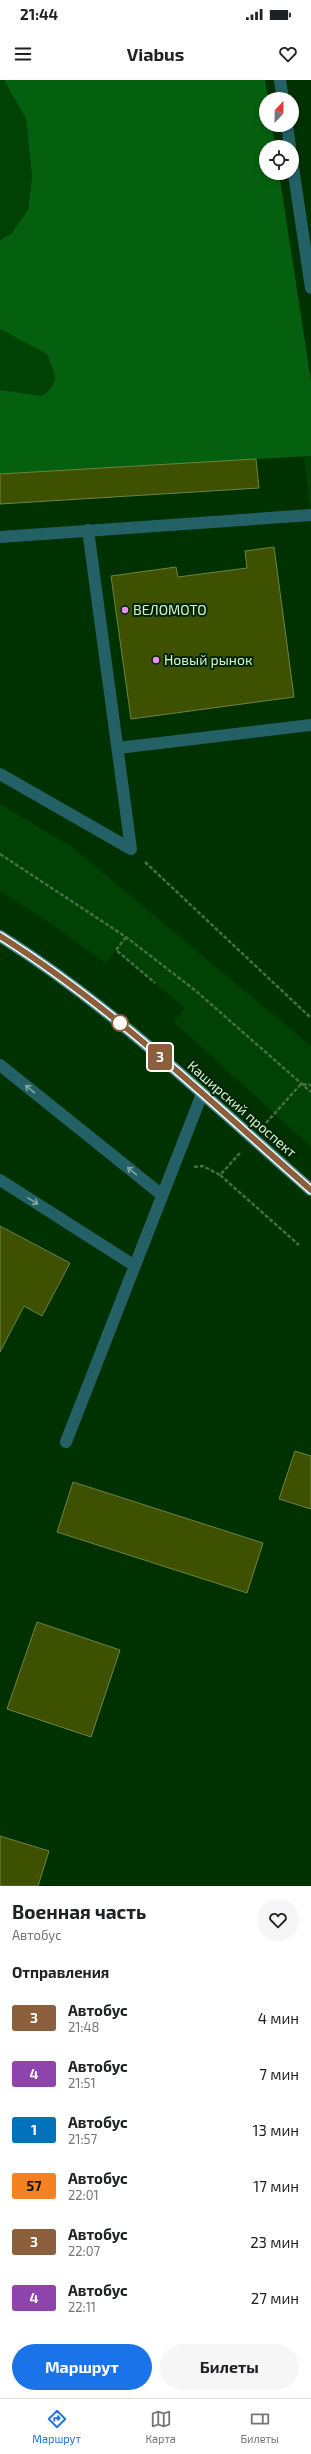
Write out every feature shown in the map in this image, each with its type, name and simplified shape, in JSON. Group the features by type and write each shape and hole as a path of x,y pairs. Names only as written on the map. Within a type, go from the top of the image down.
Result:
{"main road":[{"name":"Каширский проспект","path":"0,936 39,960 118,1022 311,1190"}],"street":[{"path":"280,80 282,92"},
{"path":"295,180 311,288"},
{"path":"0,537 311,515"},
{"path":"88,530 131,849"},
{"path":"118,748 311,725"},
{"path":"0,774 131,849"},
{"path":"0,1065 162,1195"},
{"path":"66,1442 202,1094"},
{"path":"0,1180 135,1266"}],"path":[{"path":"131,849 311,1018"},
{"path":"0,854 126,937 196,991 311,1092"},
{"path":"126,937 116,950 155,983"},
{"path":"301,1084 311,1085"}],"green space":[{"path":"0,80 4,80 26,119 32,176 28,210 11,234 0,240"},
{"path":"4,80 265,80 267,92 259,92 259,132 273,132 274,140 259,140 259,180 280,180 311,381 311,456 0,474 0,390 42,396 52,386 55,377 47,354 0,329 0,240 11,234 28,210 32,176 26,119"},
{"path":"0,329 48,354 55,377 52,386 42,396 0,390"},
{"path":"311,456 311,516 304,457"},
{"path":"0,804 73,848 311,1046 311,1147 174,1022 185,1008 116,950 105,963 59,929 0,891"}],"building":[{"path":"256,459 259,488 0,504 0,474"},
{"path":"274,547 294,697 131,719 111,576 176,567 178,577 247,568 245,551"},
{"path":"0,1226 70,1263 42,1316 24,1306 0,1352"},
{"path":"295,1451 311,1456 311,1509 279,1499"},
{"path":"73,1482 263,1543 247,1593 57,1532"},
{"path":"37,1622 120,1650 91,1737 7,1709"},
{"path":"0,1836 49,1851 38,1886 0,1886"}],"bus line":[{"name":"3","path":"0,936 39,960 118,1022 311,1190"}],"place":[{"name":"ВЕЛОМОТО","path":"125,610"},
{"name":"Новый рынок","path":"156,660"}]}
